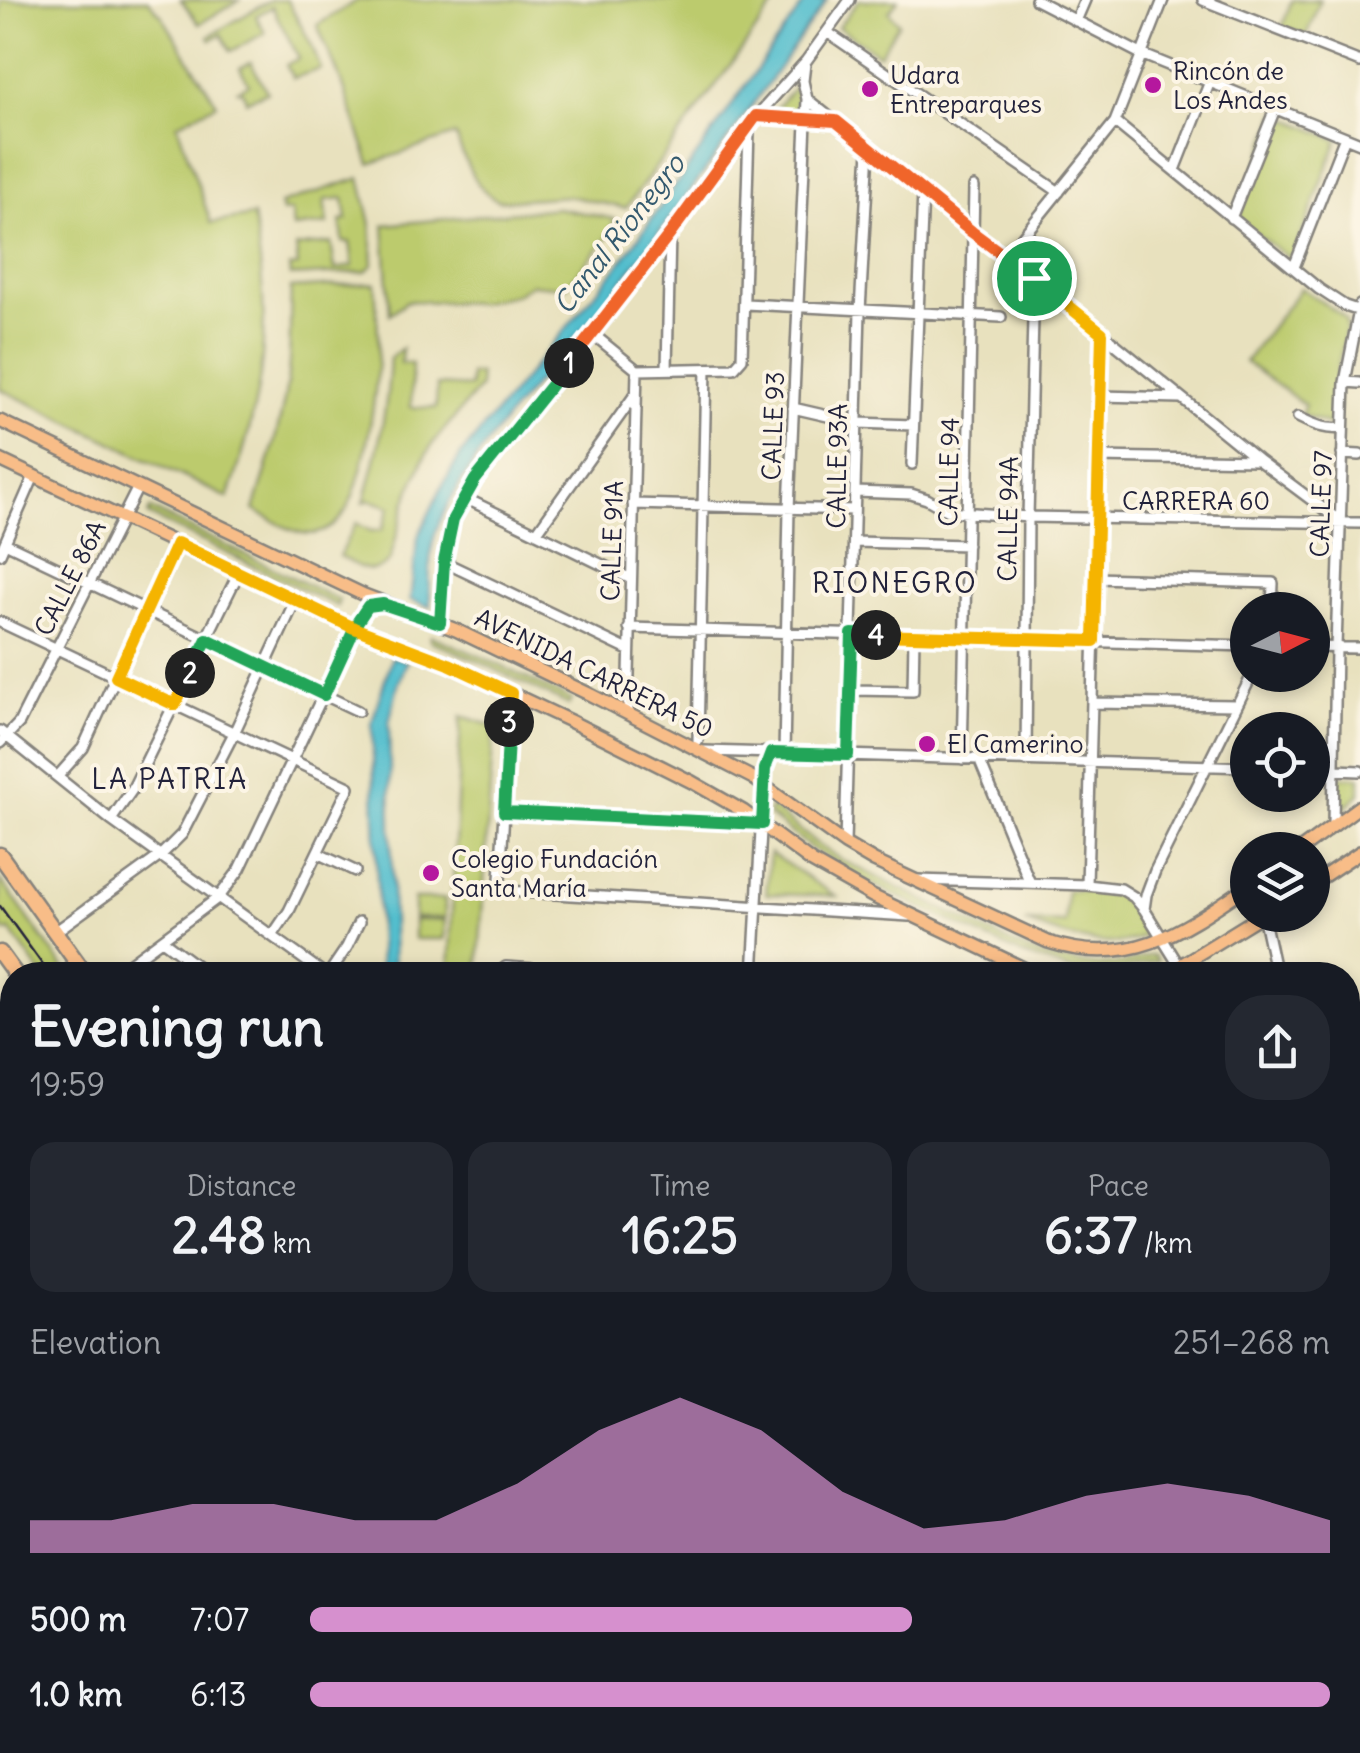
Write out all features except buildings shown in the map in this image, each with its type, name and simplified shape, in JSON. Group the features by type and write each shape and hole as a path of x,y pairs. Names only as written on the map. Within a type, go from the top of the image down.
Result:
{"highway":[{"path":"0,855 77,962"}],"main road":[{"name":"AVENIDA CARRERA 50","path":"0,422 383,604 440,623 701,746 764,784 845,844 1007,924 1067,948 1117,950 1162,940"},
{"path":"0,460 354,628 449,664 692,782 743,810 826,871 1010,962"},
{"path":"1326,832 1360,806"},
{"path":"1330,872 1360,852"},
{"path":"1162,940 1230,897"},
{"path":"1194,962 1237,932"}],"street":[{"path":"440,623 448,534 475,480 594,335 756,116 806,62 850,0"},
{"path":"1036,0 1140,54 1360,143"},
{"path":"1076,21 1085,0"},
{"path":"1007,256 1115,122 1162,0"},
{"path":"1203,0 1360,62"},
{"path":"827,32 1058,192"},
{"name":"CALLE 93","path":"784,754 806,62"},
{"path":"1175,170 1210,84"},
{"path":"806,100 1340,522"},
{"path":"1232,218 1275,109"},
{"path":"756,116 836,121"},
{"path":"1115,122 1319,290 1344,306 1359,309"},
{"path":"594,335 637,370 739,365 745,304 749,127"},
{"path":"1294,268 1345,137"},
{"name":"CALLE 93A","path":"845,844 860,311 869,149"},
{"name":"CALLE 94","path":"962,758 974,187"},
{"path":"912,464 923,191"},
{"path":"667,370 670,234"},
{"name":"CALLE 94A","path":"1026,760 1034,278"},
{"path":"745,304 1001,317"},
{"name":"CALLE 97","path":"1334,826 1345,382 1359,309"},
{"path":"1087,885 1102,333"},
{"path":"706,369 701,746 784,754 1230,767"},
{"name":"CALLE 91A","path":"628,714 637,370"},
{"path":"1345,382 1360,383"},
{"path":"537,532 636,394"},
{"path":"1100,396 1181,398"},
{"path":"793,408 858,424 913,425"},
{"path":"1298,417 1316,426 1344,428"},
{"path":"1342,454 1360,455"},
{"path":"1099,457 1258,460"},
{"path":"0,554 34,476"},
{"name":"CALLE 86A","path":"2,737 19,723 138,487"},
{"name":"CARRERA 60","path":"855,492 920,496 948,510 1028,517 1360,522"},
{"path":"464,498 630,579"},
{"path":"633,504 854,510"},
{"path":"855,542 967,545"},
{"path":"5,543 358,711"},
{"path":"58,776 83,748 177,543"},
{"path":"444,562 628,650"},
{"path":"111,820 132,790 239,572"},
{"path":"1095,578 1274,583 1273,592"},
{"path":"55,932 160,856 182,834 296,599"},
{"path":"132,962 219,898 240,869 354,628 368,606 383,604"},
{"path":"0,622 349,788 289,911 272,936"},
{"path":"629,628 1230,645"},
{"path":"850,690 913,691 914,636"},
{"path":"1330,647 1360,648"},
{"path":"1144,908 1155,870 1244,692"},
{"path":"511,693 500,880 503,888 512,892 912,916"},
{"path":"1092,702 1237,705"},
{"path":"2,737 309,962"},
{"path":"754,962 765,769 771,753"},
{"path":"980,759 1030,883"},
{"path":"1330,770 1360,771"},
{"path":"504,812 762,824"},
{"path":"316,854 355,872"},
{"path":"914,880 1121,889 1144,908 1177,962"},
{"path":"337,962 359,922"},
{"path":"1266,932 1273,962"},
{"path":"162,940 192,962"}],"green space":[{"path":"0,0 148,0 217,104 177,124 211,223 253,216 264,326 250,426 228,498 0,389"},
{"path":"181,0 240,0 199,24"},
{"path":"271,0 287,0 321,69 293,78 286,65 299,58 272,7 256,16 265,33 231,51 221,34 211,40 209,36"},
{"path":"358,0 778,0 626,208 568,196 499,201 476,181 455,135 370,164 317,25"},
{"path":"859,0 898,0 889,12 899,23 879,55 838,27"},
{"path":"1292,0 1320,0 1306,36 1282,27"},
{"path":"251,62 267,92 246,101 238,90 249,84 240,68"},
{"path":"796,85 798,115 770,115"},
{"path":"1277,114 1338,140 1292,260 1237,220"},
{"path":"360,178 371,224 373,265 365,272 290,276 289,267 298,266 296,247 331,243 335,269 353,266 350,242 343,242 341,221 347,220 344,198 325,200 328,224 293,228 291,211 282,212 280,204"},
{"path":"557,208 615,219 607,238 566,287 531,284 516,294 478,303 407,301 390,314 384,225"},
{"path":"375,283 377,368 357,484 350,503 331,527 310,534 293,530 254,510 286,390 291,288"},
{"path":"1301,288 1346,321 1337,370 1337,420 1330,425 1301,415 1305,405 1245,362"},
{"path":"402,348 401,363 412,364 411,407 436,408 437,385 470,387 470,374 479,374 480,387 433,443 406,501 390,560 371,570 339,556 356,523 371,531 382,530 390,507 370,500 364,502 382,431 390,358"},
{"path":"150,509 339,600 337,606 148,515"},
{"path":"431,636 572,700 569,705 430,641"},
{"path":"461,716 494,726 479,962 450,962"},
{"path":"1337,777 1360,777 1360,794 1336,815"},
{"path":"771,807 840,859 1026,950 1074,962 1045,962 1023,955 863,880 811,848 769,815"},
{"path":"770,853 836,896 766,894"},
{"path":"0,879 60,962 33,962 10,930 5,932 0,925"},
{"path":"1067,890 1117,895 1135,907 1147,933 1135,940 1104,943 1025,922 1065,923"},
{"path":"414,899 445,899 445,918 414,918"},
{"path":"414,920 445,920 444,939 414,939"},
{"path":"1153,955 1157,961 1153,962 1127,962"}],"water":[{"path":"806,0 827,0 643,254 475,461 435,534 430,607 410,600 418,537 460,456 622,261"},
{"path":"392,657 407,661 389,723 394,962 380,962 372,722"}],"railway":[{"path":"0,906 41,962"}],"place":[{"name":"Rincón de Los Andes","path":"1153,85"},
{"name":"Udara Entreparques","path":"870,89"},
{"name":"El Camerino","path":"927,744"},
{"name":"Colegio Fundación Santa María","path":"431,873"}],"district":[{"name":"RIONEGRO","path":"895,583"},
{"name":"LA PATRIA","path":"170,779"}],"route":[{"path":"1034,278 836,121 756,116 594,335 475,480 448,534 440,623 383,604 368,606 354,628 324,695 207,639 175,705 116,677 177,543 354,628 449,664 511,693 504,812 762,824 765,769 771,753 848,755 852,634 1094,641 1102,333 1034,278"}],"water label":[{"name":"Canal Rionegro","path":"619,234"}]}
